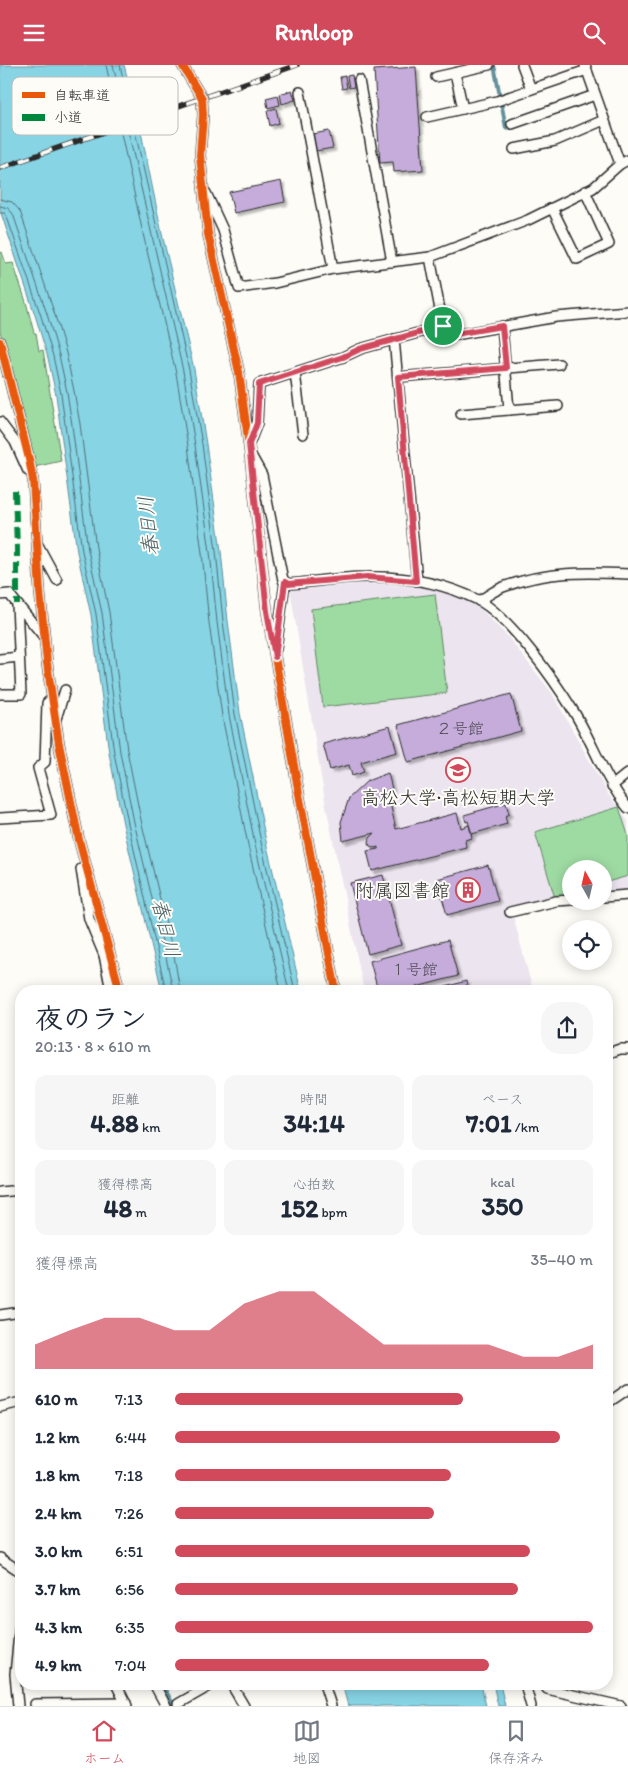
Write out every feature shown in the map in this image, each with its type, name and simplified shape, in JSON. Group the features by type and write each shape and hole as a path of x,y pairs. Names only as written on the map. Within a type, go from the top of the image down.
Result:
{"street":[{"path":"182,65 202,98 204,115 200,155 208,234 239,372 249,444 267,611 335,985"},
{"path":"436,77 488,65"},
{"path":"522,65 531,89"},
{"path":"202,184 223,230 240,288 275,283 333,269 430,257 528,220 593,188 624,162 604,120 586,67 498,101 427,117"},
{"path":"455,73 463,109"},
{"path":"359,80 392,261"},
{"path":"300,92 333,269"},
{"path":"512,124 596,95"},
{"path":"514,149 556,141 604,120"},
{"path":"552,208 577,259 609,244 585,191"},
{"path":"430,257 444,331 449,335 556,317 628,311"},
{"path":"249,444 257,423 259,384 343,357 360,349 443,326"},
{"path":"502,326 509,410"},
{"path":"394,339 416,581"},
{"path":"0,342 33,480 36,543 55,722 69,798 107,955 118,985"},
{"path":"398,377 559,364"},
{"path":"295,373 303,434"},
{"path":"461,414 558,406"},
{"path":"0,422 15,442 33,480"},
{"path":"250,454 262,475 282,580 288,584 367,577 416,581 434,584 479,601 507,623 550,677 574,713 615,793 628,808"},
{"path":"36,543 57,580"},
{"path":"479,601 504,586 545,575 580,572 628,574"},
{"path":"275,657 285,582"},
{"path":"0,595 9,594 45,638"},
{"path":"0,694 21,694 17,604"},
{"path":"0,659 19,657"},
{"path":"55,722 66,690"},
{"path":"0,818 51,815 38,768 45,762 47,703 52,699"},
{"path":"612,786 628,773"},
{"path":"612,896 628,895"},
{"path":"510,912 562,901"},
{"path":"107,955 110,985"},
{"path":"613,1052 620,1049 628,1049"},
{"path":"0,1192 15,1191"},
{"path":"0,1315 15,1313"},
{"path":"613,1399 628,1389"},
{"path":"0,1407 15,1403"},
{"path":"0,1558 15,1568"},
{"path":"16,1690 18,1706"},
{"path":"35,1704 126,1705 119,1690"},
{"path":"157,1690 166,1706"},
{"path":"178,1703 202,1690"},
{"path":"235,1690 244,1706"},
{"path":"326,1690 331,1706"},
{"path":"527,1690 531,1706"},
{"path":"551,1690 621,1706"}],"shaded area":[{"name":"高松大学·高松短期大学","path":"368,583 430,587 478,606 508,637 552,693 608,794 628,821 628,891 612,892 612,860 562,860 562,899 511,908 531,985 363,985 326,806 290,589"}],"green space":[{"path":"2,252 6,264 13,263 34,333 36,333 39,351 43,350 61,461 34,467 0,331 0,253"},
{"path":"435,594 447,693 323,707 311,609"},
{"path":"619,807 628,835 628,876 612,881 612,860 562,860 562,896 555,898 535,832"}],"water":[{"name":"春日川","path":"0,65 124,65 127,77 12,77 12,135 142,135 162,234 194,369 221,551 240,713 267,846 300,985 161,985 123,824 109,753 91,615 77,552 56,395 48,358 36,318 0,210"},
{"path":"344,1690 482,1690 486,1706 348,1706"},
{"path":"494,1690 501,1690 505,1706 498,1706"}],"building":[{"path":"416,67 423,170 394,172 393,162 380,163 374,70"},
{"path":"352,75 354,87 349,88 347,76"},
{"path":"345,76 347,88 342,89 340,77"},
{"path":"292,90 295,100 282,104 280,94"},
{"path":"278,95 280,105 268,108 266,98"},
{"path":"276,108 279,123 270,126 267,111"},
{"path":"329,131 333,148 316,151 313,134"},
{"path":"281,181 285,202 234,213 229,192"},
{"path":"511,694 521,731 408,762 398,725"},
{"path":"390,726 397,752 361,762 364,772 352,776 349,765 330,770 323,744"},
{"path":"388,773 392,789 387,790 396,829 457,813 461,828 469,825 472,838 465,840 466,847 372,871 367,851 378,849 378,847 370,846 369,842 375,833 343,841 341,822 349,798 367,781"},
{"path":"506,803 509,814 505,816 507,824 472,834 464,815"},
{"name":"附属図書館","path":"488,865 498,901 447,915 437,879"},
{"path":"383,875 401,945 368,954 350,883"},
{"path":"448,940 458,976 424,985 376,985 370,961"},
{"path":"466,981 467,985 452,985"}],"waterway":[{"path":"494,65 506,128"},
{"path":"165,1690 174,1706"}],"railway":[{"path":"178,106 297,65"},
{"path":"0,168 95,135"}],"marked path":[{"path":"15,491 17,604"}],"cycle path":[{"path":"182,65 202,98 203,115 200,155 208,234 239,372 267,611 335,985"},
{"path":"0,342 33,480 40,592 47,663 59,744 79,840 118,985"}],"place":[{"name":"高松大学·高松短期大学","path":"458,770"},
{"name":"附属図書館","path":"468,890"}],"route":[{"path":"443,326 444,331 449,335 502,326 506,368 398,377 416,581 402,578 367,577 288,584 285,582 275,657 267,611 249,444 257,423 259,384 343,357 360,349 443,326"}]}
